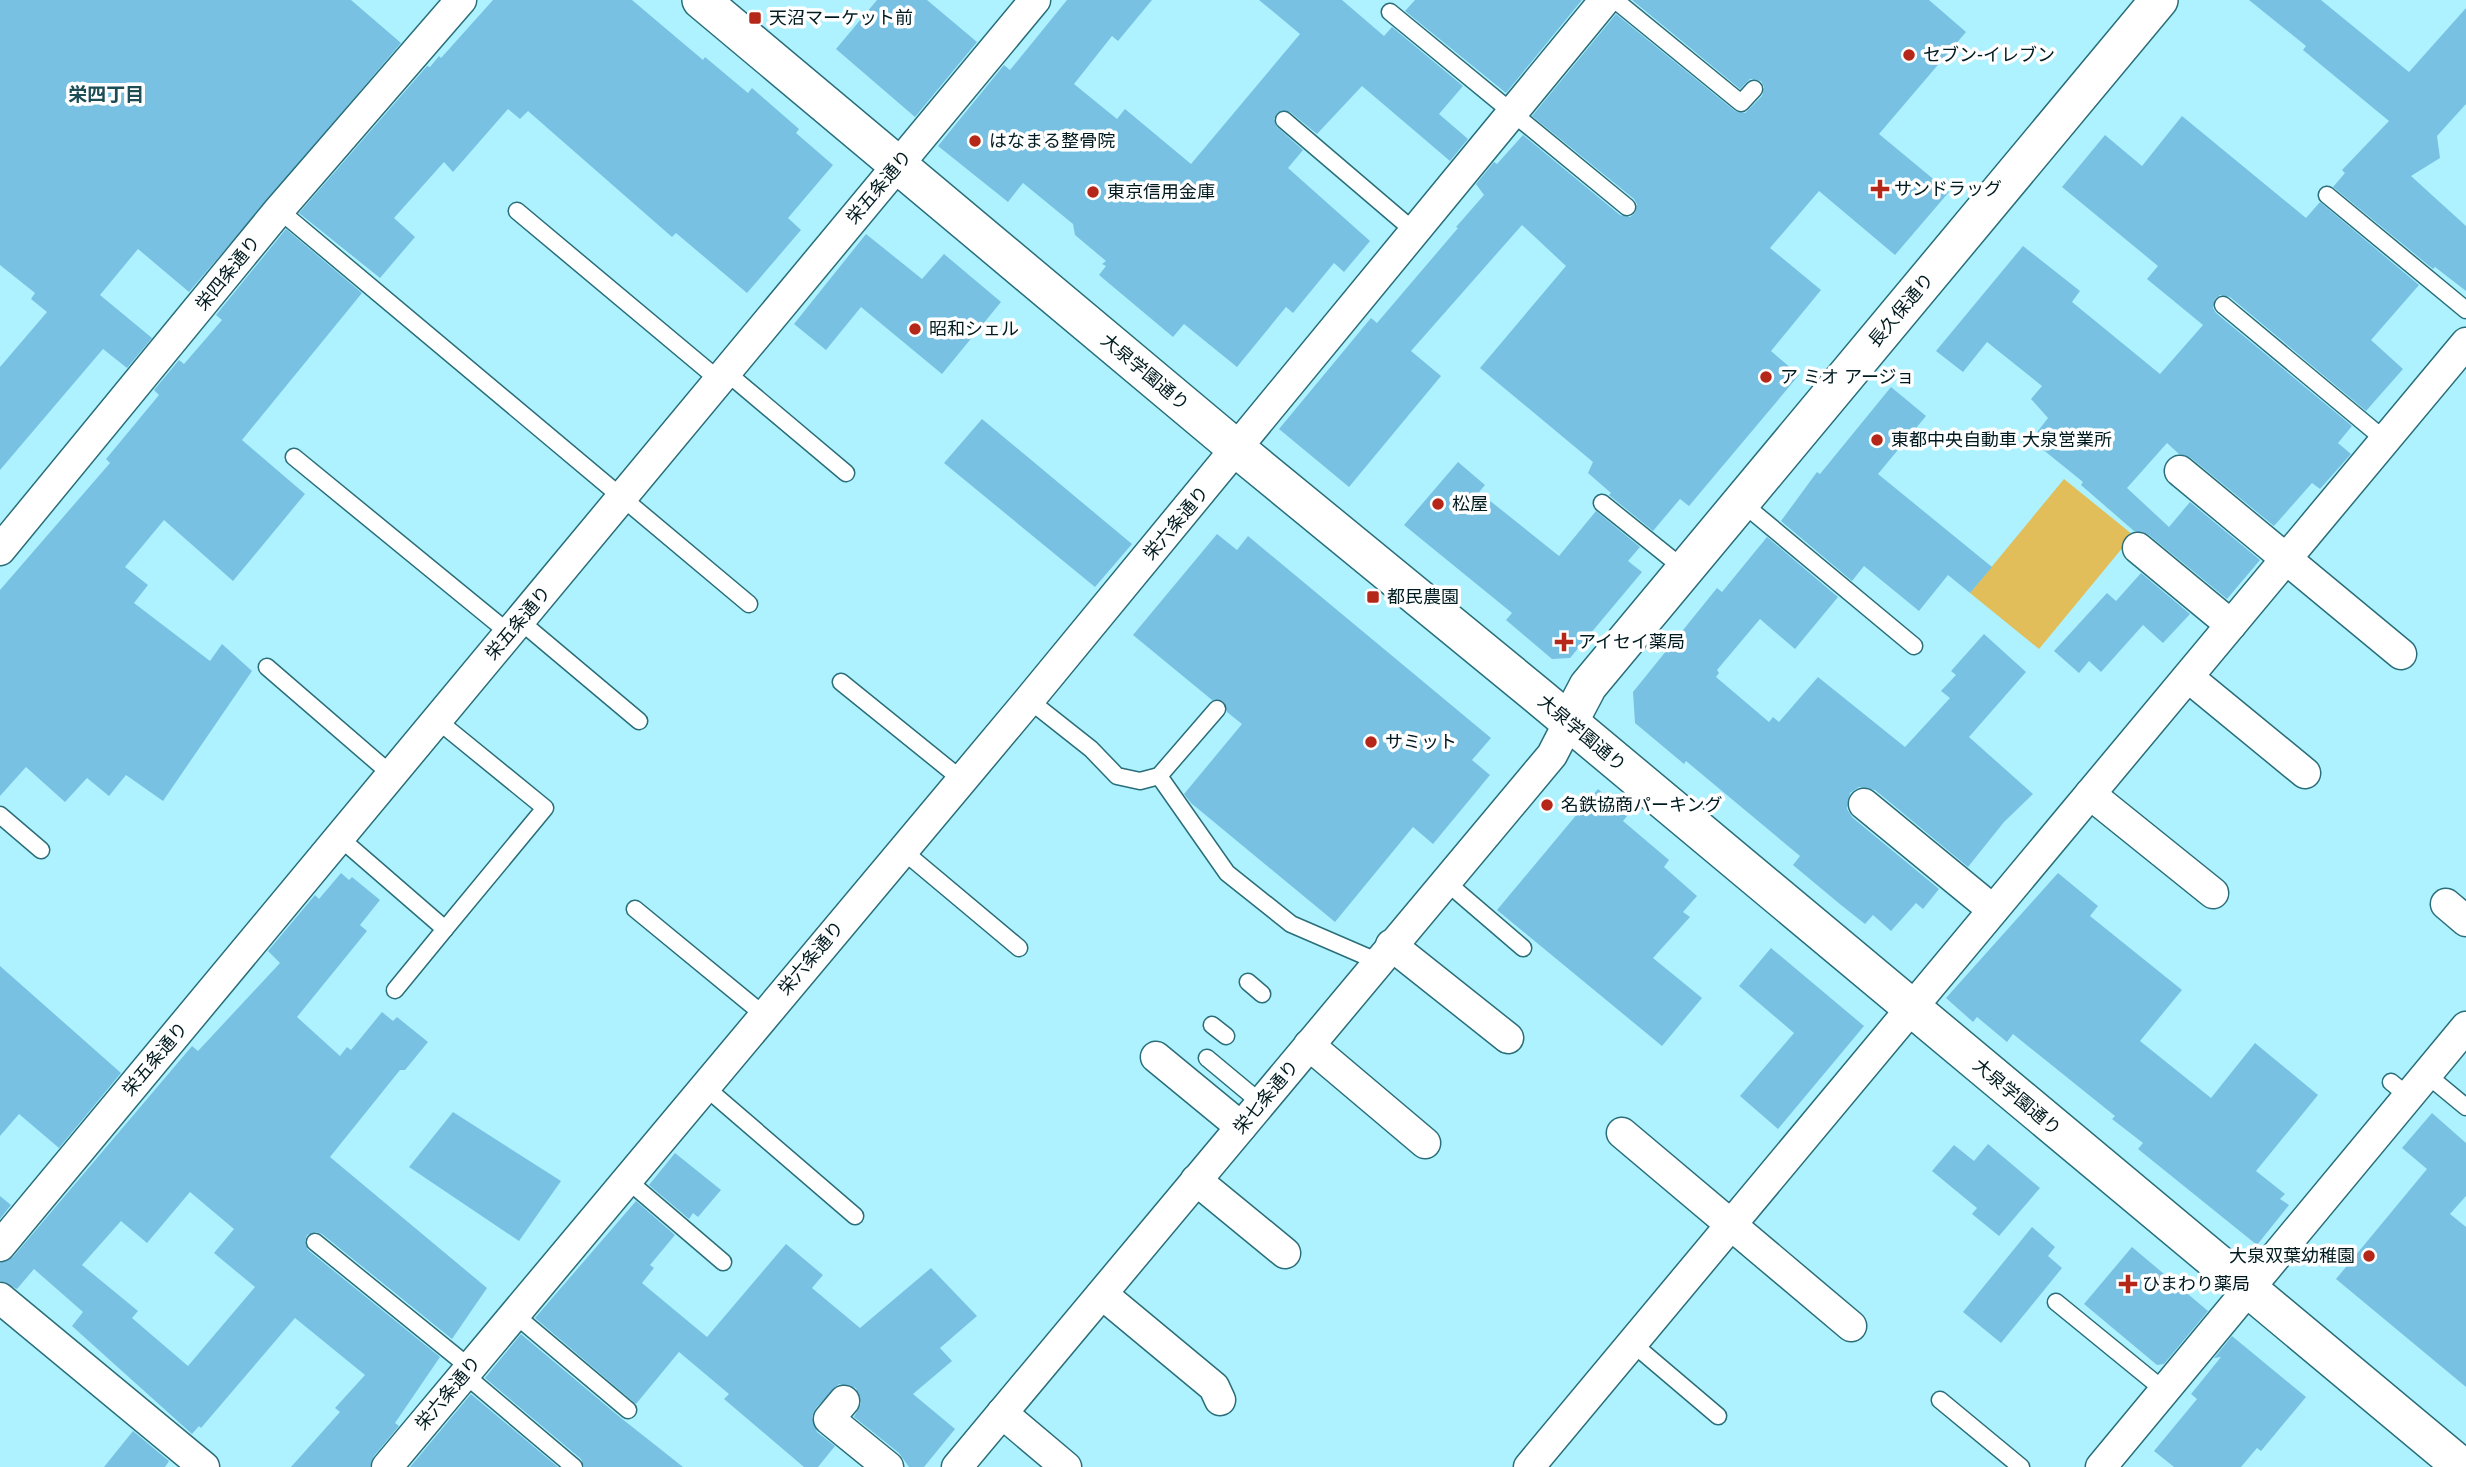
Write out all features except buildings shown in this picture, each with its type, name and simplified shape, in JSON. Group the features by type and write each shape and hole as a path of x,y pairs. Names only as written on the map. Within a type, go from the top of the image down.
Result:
{"street":[{"name":"栄四条通り","path":"0,550 279,210 461,0"},
{"name":"大泉学園通り","path":"701,0 2462,1467"},
{"name":"栄五条通り","path":"0,1246 1035,0"},
{"name":"栄六条通り","path":"387,1467 1029,700 1605,0"},
{"name":"長久保通り","path":"1569,722 1588,686 2159,0"},
{"path":"1529,1467 2466,343"},
{"path":"2180,471 2401,654"},
{"path":"2138,548 2231,625"},
{"path":"2188,677 2305,773"},
{"name":"栄七条通り","path":"957,1467 1552,755 1569,722"},
{"path":"2090,794 2213,893"},
{"path":"1864,804 1993,910"},
{"path":"1385,953 1508,1038"},
{"path":"2101,1467 2249,1290 2408,1084 2466,1027"},
{"path":"1309,1045 1425,1143"},
{"path":"1156,1057 1241,1127"},
{"path":"1622,1133 1850,1326"},
{"path":"1196,1181 1285,1253"},
{"path":"1102,1294 1214,1387 1220,1400"},
{"path":"0,1298 204,1467"},
{"path":"844,1401 829,1419 888,1467"},
{"path":"1002,1413 1066,1467"}],"lane":[{"path":"1615,0 1741,103 1754,89"},
{"path":"1390,12 1627,207"},
{"path":"1284,120 1414,231"},
{"path":"2327,195 2466,310"},
{"path":"279,210 749,604"},
{"path":"517,211 846,473"},
{"path":"2222,305 2385,440"},
{"path":"294,457 639,721"},
{"path":"1741,502 1914,646"},
{"path":"1602,503 1684,569"},
{"path":"267,667 392,775"},
{"path":"841,682 961,779"},
{"path":"1029,700 1091,749 1117,776 1140,781 1159,776 1217,709"},
{"path":"396,990 544,808 437,720"},
{"path":"1159,776 1227,873 1291,924 1385,953"},
{"path":"0,815 41,850"},
{"path":"340,838 445,929"},
{"path":"902,850 1020,948"},
{"path":"1445,881 1523,948"},
{"path":"635,909 764,1015"},
{"path":"1248,982 1262,994"},
{"path":"1212,1025 1226,1036"},
{"path":"1207,1058 1261,1103"},
{"path":"2408,1084 2466,1107"},
{"path":"704,1086 855,1216"},
{"path":"626,1179 723,1262"},
{"path":"315,1242 467,1371 574,1467"},
{"path":"2056,1302 2165,1391"},
{"path":"514,1314 628,1410"},
{"path":"1632,1343 1718,1416"},
{"path":"1940,1400 2021,1467"}],"shaded area":[{"path":"2064,479 2133,535 2039,649 1970,593"}],"place":[{"name":"天沼マーケット前","path":"755,18"},
{"name":"セブン-イレブン","path":"1909,55"},
{"name":"はなまる整骨院","path":"975,141"},
{"name":"サンドラッグ","path":"1880,189"},
{"name":"東京信用金庫","path":"1093,192"},
{"name":"昭和シェル","path":"915,329"},
{"name":"ア ミオ アージョ","path":"1766,377"},
{"name":"東都中央自動車 大泉営業所","path":"1877,440"},
{"name":"松屋","path":"1438,504"},
{"name":"都民農園","path":"1373,597"},
{"name":"アイセイ薬局","path":"1564,642"},
{"name":"サミット","path":"1371,742"},
{"name":"名鉄協商パーキング","path":"1547,805"},
{"name":"大泉双葉幼稚園","path":"2369,1256"},
{"name":"ひまわり薬局","path":"2128,1284"}],"district":[{"name":"栄四丁目","path":"106,94"}]}
